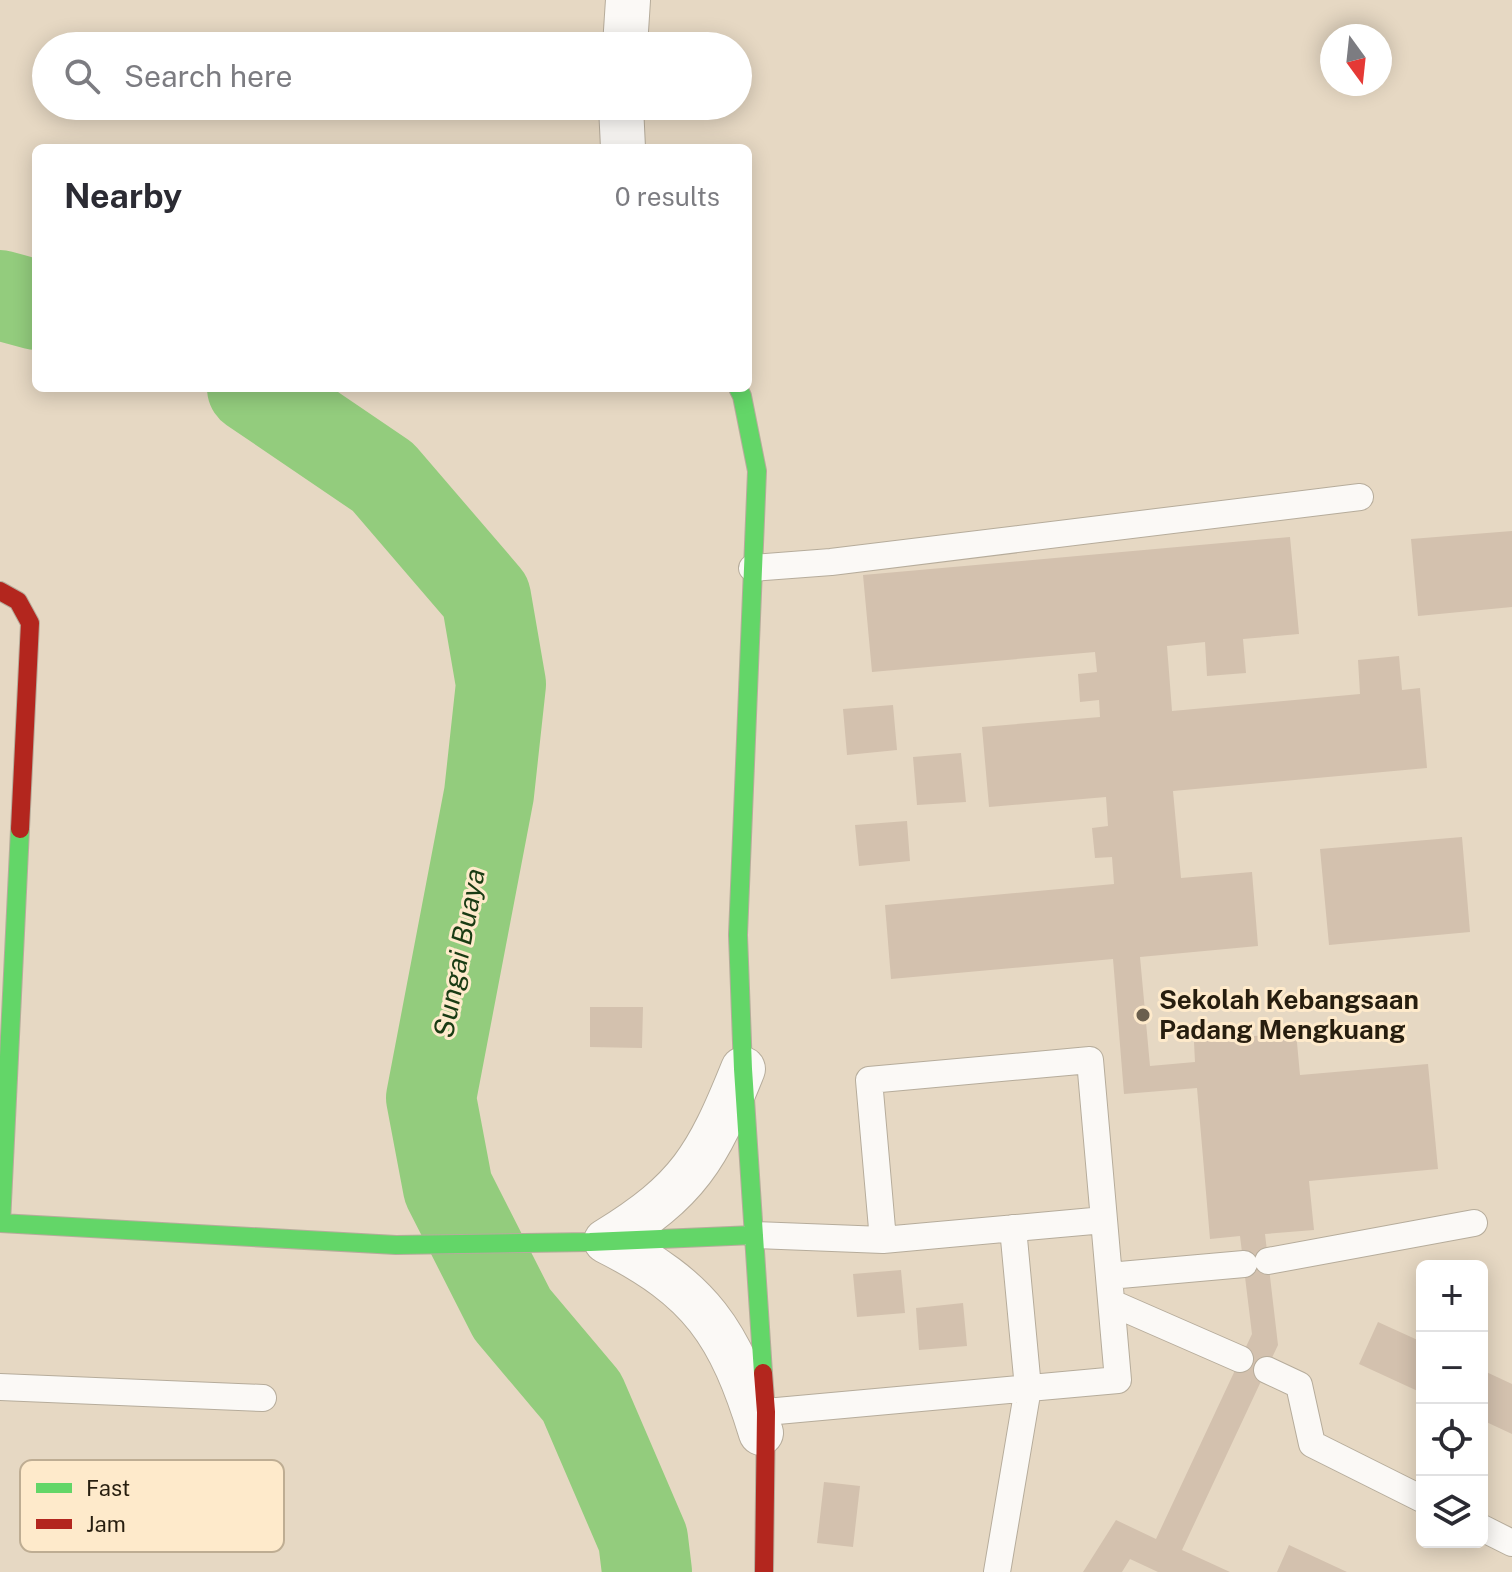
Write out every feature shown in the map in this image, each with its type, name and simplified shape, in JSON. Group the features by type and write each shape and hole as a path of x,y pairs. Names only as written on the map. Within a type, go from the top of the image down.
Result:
{"street":[{"path":"626,32 628,0"},
{"path":"622,120 623,144"},
{"path":"740,392 757,471 738,935 743,1069 766,1431 764,1572"},
{"path":"0,591 18,601 30,623 1,1223 396,1245 598,1242 754,1235"},
{"path":"598,1242 640,1220 689,1176 707,1150 743,1069"},
{"path":"598,1242 644,1261 677,1283 707,1316 730,1350 766,1431"}],"lane":[{"path":"752,568 846,561 1360,497"},
{"path":"766,1431 1028,1388 1118,1380 1090,1060 869,1080 883,1240"},
{"path":"754,1235 883,1240 1104,1220"},
{"path":"1109,1276 1256,1263 1474,1223"},
{"path":"997,1572 1028,1388 1013,1228"},
{"path":"1112,1303 1240,1359"},
{"path":"1267,1370 1299,1385 1312,1444 1416,1496"},
{"path":"0,1387 263,1398"},
{"path":"1488,1531 1512,1543"}],"building":[{"path":"1512,531 1512,607 1418,616 1411,539"},
{"path":"1290,537 1299,634 1243,639 1246,673 1207,676 1205,642 1167,646 1172,711 1360,694 1358,660 1399,656 1402,690 1420,688 1427,768 1173,791 1181,878 1252,872 1258,946 1140,957 1150,1066 1195,1062 1194,1042 1296,1032 1300,1075 1428,1064 1438,1169 1309,1181 1314,1230 1265,1234 1278,1345 1182,1550 1230,1572 1158,1572 1130,1559 1122,1572 1083,1572 1116,1520 1156,1539 1252,1334 1240,1236 1210,1239 1197,1088 1124,1094 1113,959 891,979 885,905 1114,884 1112,857 1095,858 1092,828 1108,826 1106,797 989,807 982,727 1100,717 1099,700 1080,702 1078,674 1097,672 1095,652 872,672 863,575"},
{"path":"893,705 897,750 847,755 843,709"},
{"path":"961,753 966,802 917,805 913,757"},
{"path":"907,821 910,861 859,866 855,825"},
{"path":"1462,837 1470,932 1329,945 1320,849"},
{"path":"590,1007 643,1007 642,1048 590,1047"},
{"path":"901,1270 905,1313 857,1317 853,1274"},
{"path":"963,1303 967,1346 919,1350 916,1308"},
{"path":"1378,1322 1416,1339 1416,1390 1359,1364"},
{"path":"1488,1373 1512,1384 1512,1434 1488,1423"},
{"path":"824,1482 860,1486 853,1547 817,1543"},
{"path":"1289,1545 1347,1572 1277,1572"}],"waterway":[{"name":"Sungai Buaya","path":"0,295 32,304"},
{"name":"Sungai Buaya","path":"258,392 383,477 486,597 501,684 489,794 431,1098 448,1188 512,1314 582,1397 643,1539 647,1572"}],"traffic: fast":[{"path":"740,392 757,471 738,935 743,1069 763,1373"},
{"path":"1,1223 20,829"},
{"path":"0,1223 396,1245 590,1242 754,1235"}],"traffic: jam":[{"path":"0,591 18,601 30,623 20,829"},
{"path":"763,1373 766,1412 764,1572"}],"place":[{"name":"Sekolah Kebangsaan Padang Mengkuang","path":"1143,1015"}]}
